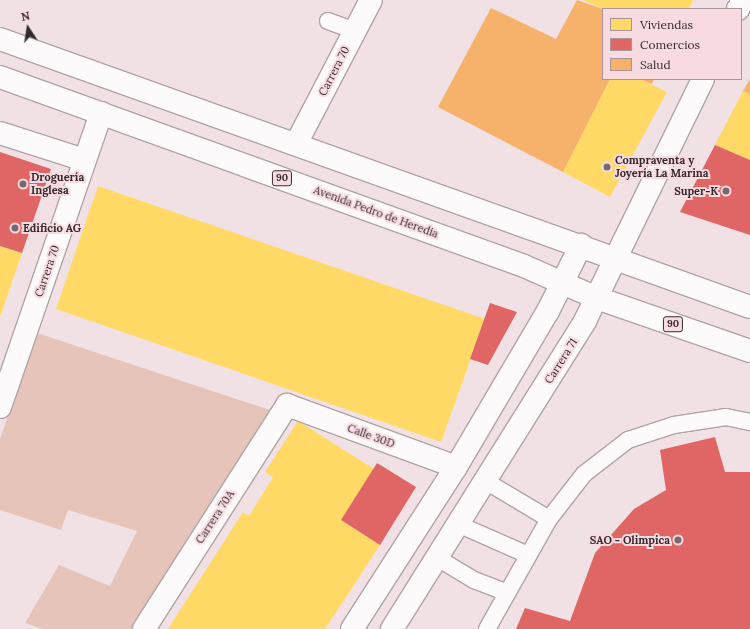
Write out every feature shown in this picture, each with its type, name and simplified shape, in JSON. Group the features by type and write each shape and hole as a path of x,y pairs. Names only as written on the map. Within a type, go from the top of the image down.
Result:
{"main road":[{"name":"Carrera 70","path":"297,142 372,0"},
{"path":"0,39 297,142 581,245 614,259 750,307"},
{"name":"Avenida Pedro de Heredia","path":"0,77 563,282 597,298 750,351"},
{"name":"Carrera 71","path":"392,629 439,559 487,482 597,298 614,259 703,80"},
{"name":"Carrera 70","path":"0,407 101,113"},
{"path":"0,133 84,160"},
{"path":"352,629 456,467 563,282 581,245"},
{"name":"Calle 30D","path":"287,406 456,467"},
{"name":"Carrera 70A","path":"144,629 287,406"}],"lane":[{"path":"328,22 355,31"},
{"path":"487,629 506,592 549,519 584,474 628,440 674,425 726,417 750,422"},
{"path":"487,482 549,519"},
{"path":"460,525 528,554"},
{"path":"439,559 474,580 506,592"}],"shaded area":[{"path":"37,333 273,411 134,629 42,629 25,623 59,565 110,586 137,531 68,510 61,530 0,510 0,439"}],"building: Viviendas":[{"path":"583,0 693,0 689,8 602,9"},
{"path":"609,80 642,80 667,92 610,197 563,172"},
{"path":"743,91 750,94 750,160 715,145"},
{"path":"98,186 485,319 441,442 56,309"},
{"path":"0,246 22,253 0,317"},
{"path":"298,421 374,469 341,520 380,545 325,629 168,629 243,512 249,516 273,477 265,472"}],"building: Comercios":[{"path":"715,145 750,160 750,235 680,212"},
{"path":"0,152 51,169 22,253 0,246"},
{"path":"490,303 517,312 488,365 470,359"},
{"name":"SAO - Olimpica","path":"715,437 725,472 750,472 750,629 516,629 525,608 570,621 595,553 634,509 666,490 660,450"},
{"path":"377,463 416,487 380,545 341,520"}],"building: Salud":[{"path":"577,0 602,9 602,80 609,80 563,172 438,107 491,8 556,39"},
{"path":"750,79 750,94 743,91"},
{"path":"642,80 654,80 652,84"}],"place":[{"name":"Compraventa y Joyería La Marina","path":"607,167"},
{"name":"Droguería Inglesa","path":"23,184"},
{"name":"Super-K","path":"726,191"},
{"name":"Edificio AG","path":"15,228"},
{"name":"SAO - Olimpica","path":"678,540"}]}
